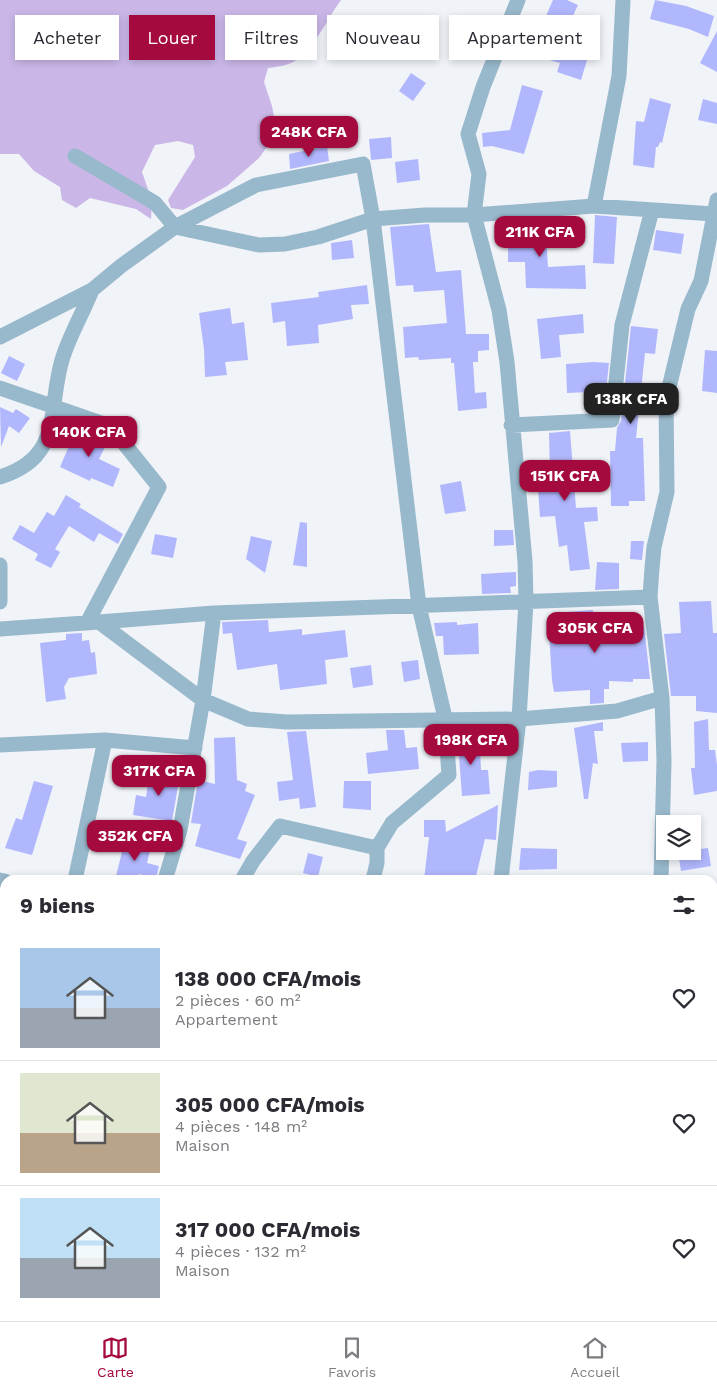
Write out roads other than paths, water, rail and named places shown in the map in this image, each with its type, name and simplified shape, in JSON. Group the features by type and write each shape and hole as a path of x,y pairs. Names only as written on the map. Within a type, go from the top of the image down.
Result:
{"street":[{"path":"502,875 519,719 526,602 526,561 507,362 499,310 474,215 479,174 468,134 483,87 518,0"},
{"path":"594,206 619,76 623,0"},
{"path":"75,156 155,203 175,227 259,245 318,237 373,219 474,215 594,206 652,210 715,207 701,281 688,309 666,400 668,492 654,547 650,597 662,698 664,761 661,875"},
{"path":"0,337 92,290 121,266 175,227 256,185 363,164 373,219 419,606 445,718 449,775 392,823 377,848 378,863 374,875"},
{"path":"512,425 612,420 622,325 652,210"},
{"path":"0,476 19,471 42,448 50,431 59,370 64,351 92,290"},
{"path":"0,388 110,426 159,487 93,622"},
{"path":"0,564 0,602"},
{"path":"0,629 214,613 650,597"},
{"path":"167,875 180,830 204,700 214,613"},
{"path":"93,622 204,700 248,719 287,722 445,718 519,719 617,711 662,698"},
{"path":"0,745 105,740 194,748"},
{"path":"76,875 105,740"},
{"path":"245,875 253,861 280,826 377,848"}]}
